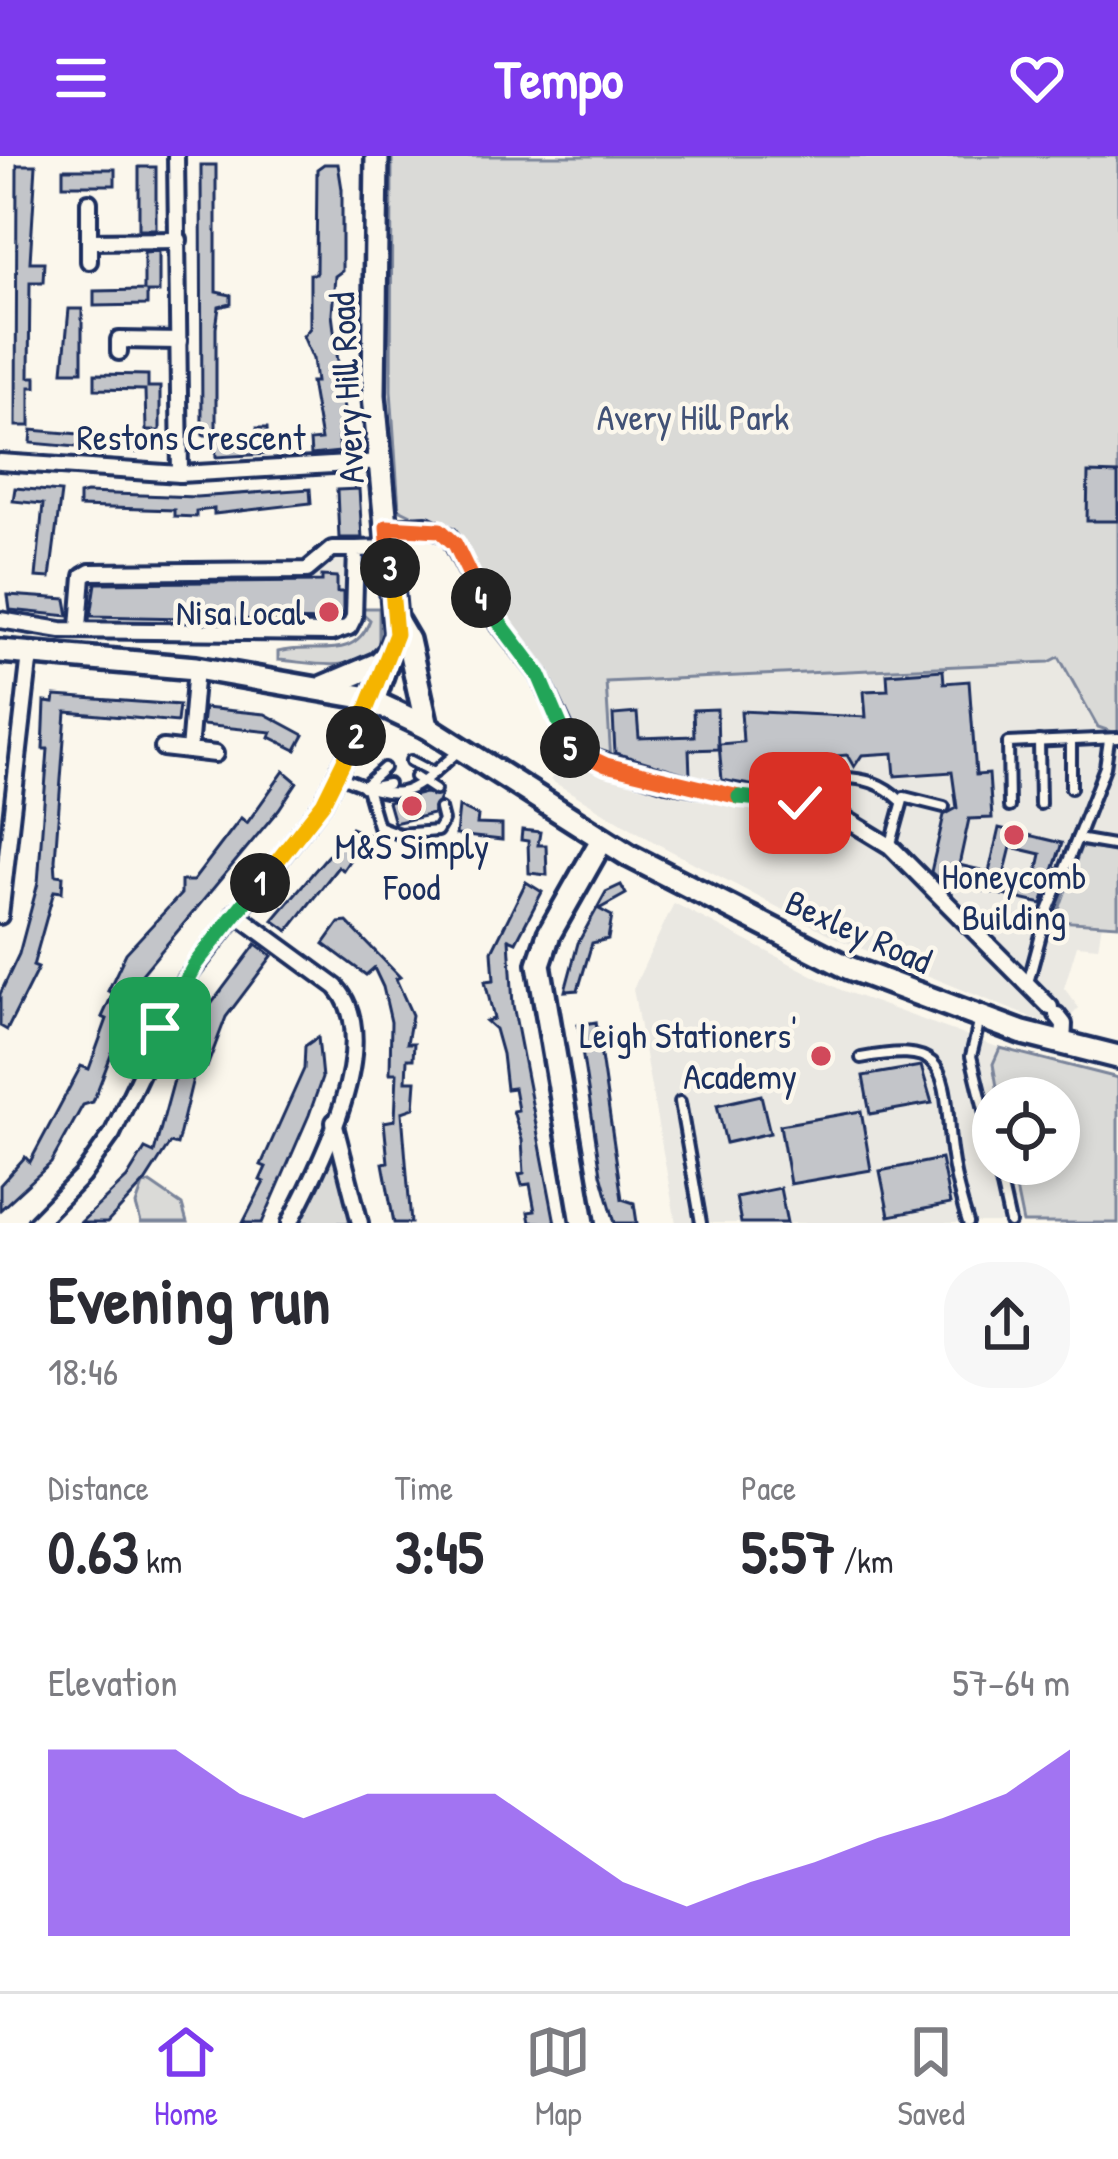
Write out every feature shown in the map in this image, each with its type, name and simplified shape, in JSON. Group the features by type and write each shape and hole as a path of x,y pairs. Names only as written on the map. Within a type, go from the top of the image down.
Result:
{"main road":[{"name":"Avery Hill Road","path":"373,701 392,650 395,617 372,327 377,156"},
{"name":"Avery Hill Road","path":"395,617 408,640 427,727"},
{"path":"324,687 378,664 392,650"},
{"name":"Bexley Road","path":"0,651 196,668 324,687 373,701 427,727 602,840 849,968 1063,1045 1118,1057"},
{"path":"583,1223 538,964 548,934 602,840"}],"street":[{"path":"176,156 180,474"},
{"path":"89,202 89,261"},
{"path":"88,241 178,240"},
{"path":"119,341 179,340"},
{"name":"Restons Crescent","path":"0,462 180,474 382,462"},
{"path":"79,627 82,576 90,572 307,571 332,549 356,549 426,526 449,536 485,606 539,675 575,752 666,782 831,810 890,846 1054,1011 1064,1024 1063,1045"},
{"path":"0,620 61,630 344,631 354,617 356,549"},
{"path":"0,916 30,654"},
{"path":"189,751 196,668"},
{"path":"36,1223 112,1134 176,994 303,832 338,776 373,701"},
{"path":"163,748 215,754"},
{"path":"235,914 325,978 353,1009 356,1044 334,1122 290,1223"},
{"path":"334,1122 360,1223"}],"lane":[{"path":"1009,807 1007,745 1114,739 1046,916 1028,985"},
{"path":"1039,741 1040,804"},
{"path":"1071,788 1072,741"},
{"path":"338,776 386,796 461,749"},
{"path":"416,773 429,770"},
{"path":"416,773 435,790"},
{"path":"366,785 386,776 366,785"},
{"path":"831,810 838,778 860,777 889,789 901,801"},
{"path":"366,785 378,826 400,834 437,831 443,821 440,809"},
{"path":"890,846 901,801 909,796 944,807"},
{"path":"1077,839 1118,846"},
{"path":"976,1077 971,1056 980,1017"},
{"path":"861,1058 903,1050 937,1064 946,1080 949,1130 968,1223"},
{"path":"680,1102 701,1223"},
{"path":"1002,1185 1010,1223"}],"shaded area":[{"path":"332,549 356,549 349,627 79,627 84,566 306,573"},
{"path":"1059,656 1098,727 1118,734 1118,907 1105,906 1098,947 1077,945 1064,988 1079,1008 1069,1018 1061,1011 1042,1022 838,939 656,843 550,780 575,746 606,682 1049,662"},
{"name":"Leigh Stationers' Academy","path":"674,903 841,990 1000,1048 993,1064 995,1077 972,1077 972,1185 1015,1185 1023,1223 676,1223 633,989"}],"green space":[{"name":"Avery Hill Park","path":"392,156 1118,156 1118,734 1098,727 1059,657 1049,662 606,682 611,761 575,746 492,605 461,539 399,509 391,390"},
{"path":"357,608 379,608 379,644 369,654 332,665 278,660 278,652 331,649 354,642 370,620"},
{"path":"1081,847 1118,852 1118,925 1055,921"},
{"path":"1000,1048 1118,1078 1118,1223 1023,1223 1015,1185 1080,1185 1080,1077 995,1077 993,1064"},
{"path":"337,1154 357,1223 299,1223 330,1156"},
{"path":"150,1183 182,1205 187,1223 141,1223 136,1205 143,1185"}],"building":[{"path":"338,164 342,189 342,271 335,276 332,314 346,426 344,437 338,438 340,452 311,455 310,441 321,440 311,382 316,382 313,359 303,336 310,328 310,274 316,274 317,169"},
{"path":"17,165 36,165 30,262 44,262 43,282 30,282 29,377 36,377 36,387 30,387 30,426 16,426"},
{"path":"201,165 216,165 216,292 231,295 231,304 219,307 216,328 216,435 203,435 202,429"},
{"path":"139,167 156,167 156,229 139,229"},
{"path":"63,169 115,169 115,185 63,185"},
{"path":"159,251 159,292 147,292 147,305 94,306 94,291 144,290 144,252"},
{"path":"69,309 82,309 82,371 63,371"},
{"path":"95,374 148,375 148,387 160,387 160,431 146,431 145,390 95,389"},
{"path":"257,428 267,428 268,454 216,457 215,441 229,441 236,434 258,439"},
{"path":"80,429 90,430 90,435 146,438 145,453 31,443 32,430 80,434"},
{"path":"1088,473 1118,474 1118,521 1087,521"},
{"path":"15,488 61,492 50,578 36,577 43,504 13,501"},
{"path":"310,489 311,503 214,514 214,509 196,511 196,517 174,516 174,510 79,507 79,495 86,493 196,497"},
{"path":"359,489 362,538 339,538 337,490"},
{"path":"322,576 337,577 337,592 343,592 343,615 330,621 91,616 96,583 322,581"},
{"path":"8,595 66,599 69,616 10,610"},
{"path":"943,670 944,683 969,681 976,775 989,774 992,818 969,819 959,865 989,872 999,828 1062,843 1042,904 941,881 931,872 944,815 957,808 952,772 895,776 893,753 862,755 854,767 847,755 824,757 826,786 767,788 722,780 719,744 743,742 741,711 866,717 864,691 888,690 887,674","holes":["1011,847 1041,854 1034,886 1003,879"]},
{"path":"55,696 179,705 177,722 66,712 55,860 56,875 63,876 62,892 54,891 33,966 38,968 7,1030 0,1026 0,994 19,954 38,883 48,749 43,749 45,702 54,703"},
{"path":"204,708 265,714 304,735 296,750 270,737 272,732 202,725"},
{"path":"717,709 718,749 689,750 690,775 615,753 613,715 637,713 639,738 694,736 693,710"},
{"path":"284,771 297,782 279,809 142,974 93,1102 83,1105 51,1163 0,1210 0,1185 25,1157 30,1162 81,1066 89,1069 107,1019 102,1017 113,993 108,991 126,953 181,894 181,881 193,881 241,818 247,823"},
{"name":"M&S Simply Food","path":"425,793 441,795 433,814 394,823 388,802"},
{"path":"459,807 478,816 477,824 502,825 502,840 456,835"},
{"path":"351,828 368,835 359,857 353,855 343,870 338,867 288,931 273,920"},
{"path":"522,830 540,832 538,845 546,845 547,875 529,873 528,841 521,840"},
{"path":"526,882 542,892 516,942 509,939 513,1005 555,1223 530,1222 528,1212 535,1211 530,1184 522,1185 519,1174 524,1173 522,1140 513,1111 518,1110 514,1088 506,1089 495,1029 486,1021 494,1019 485,981 494,980 492,951"},
{"path":"621,885 626,894 599,909 612,916 608,939 592,943 578,990 565,991 578,943 606,892"},
{"path":"347,922 400,977 396,979 412,1015 407,1043 414,1043 413,1059 407,1059 406,1081 416,1081 414,1108 402,1112 411,1223 394,1223 383,1163 388,1162 384,1122 395,1120 397,1073 390,1073 391,1022 383,987 374,968 366,975 324,944 339,923"},
{"path":"256,944 272,956 226,1017 207,1067 200,1064 194,1074 177,1145 170,1143 145,1182 107,1223 80,1223 127,1178 145,1149 154,1153 178,1065 209,1007"},
{"path":"596,1022 622,1199 634,1203 637,1223 615,1223 601,1174 578,1025"},
{"path":"318,1037 322,1078 309,1115 262,1223 243,1223 264,1182 260,1180 266,1167 261,1165 304,1069 305,1046"},
{"path":"921,1066 932,1103 870,1114 863,1076"},
{"path":"761,1095 770,1133 726,1143 717,1105"},
{"path":"861,1111 871,1170 790,1184 780,1125"},
{"path":"941,1159 950,1204 889,1216 880,1171"},
{"path":"780,1188 787,1223 741,1223 736,1197"}],"place":[{"name":"Nisa Local","path":"329,612"},
{"name":"M&S Simply Food","path":"412,806"},
{"name":"Honeycomb Building","path":"1014,835"},
{"name":"Leigh Stationers' Academy","path":"821,1056"}],"route":[{"path":"160,1028 196,963 323,803 373,701 396,634 387,527 426,526 449,536 485,606 539,675 568,747 575,752 666,782 800,803"}]}
